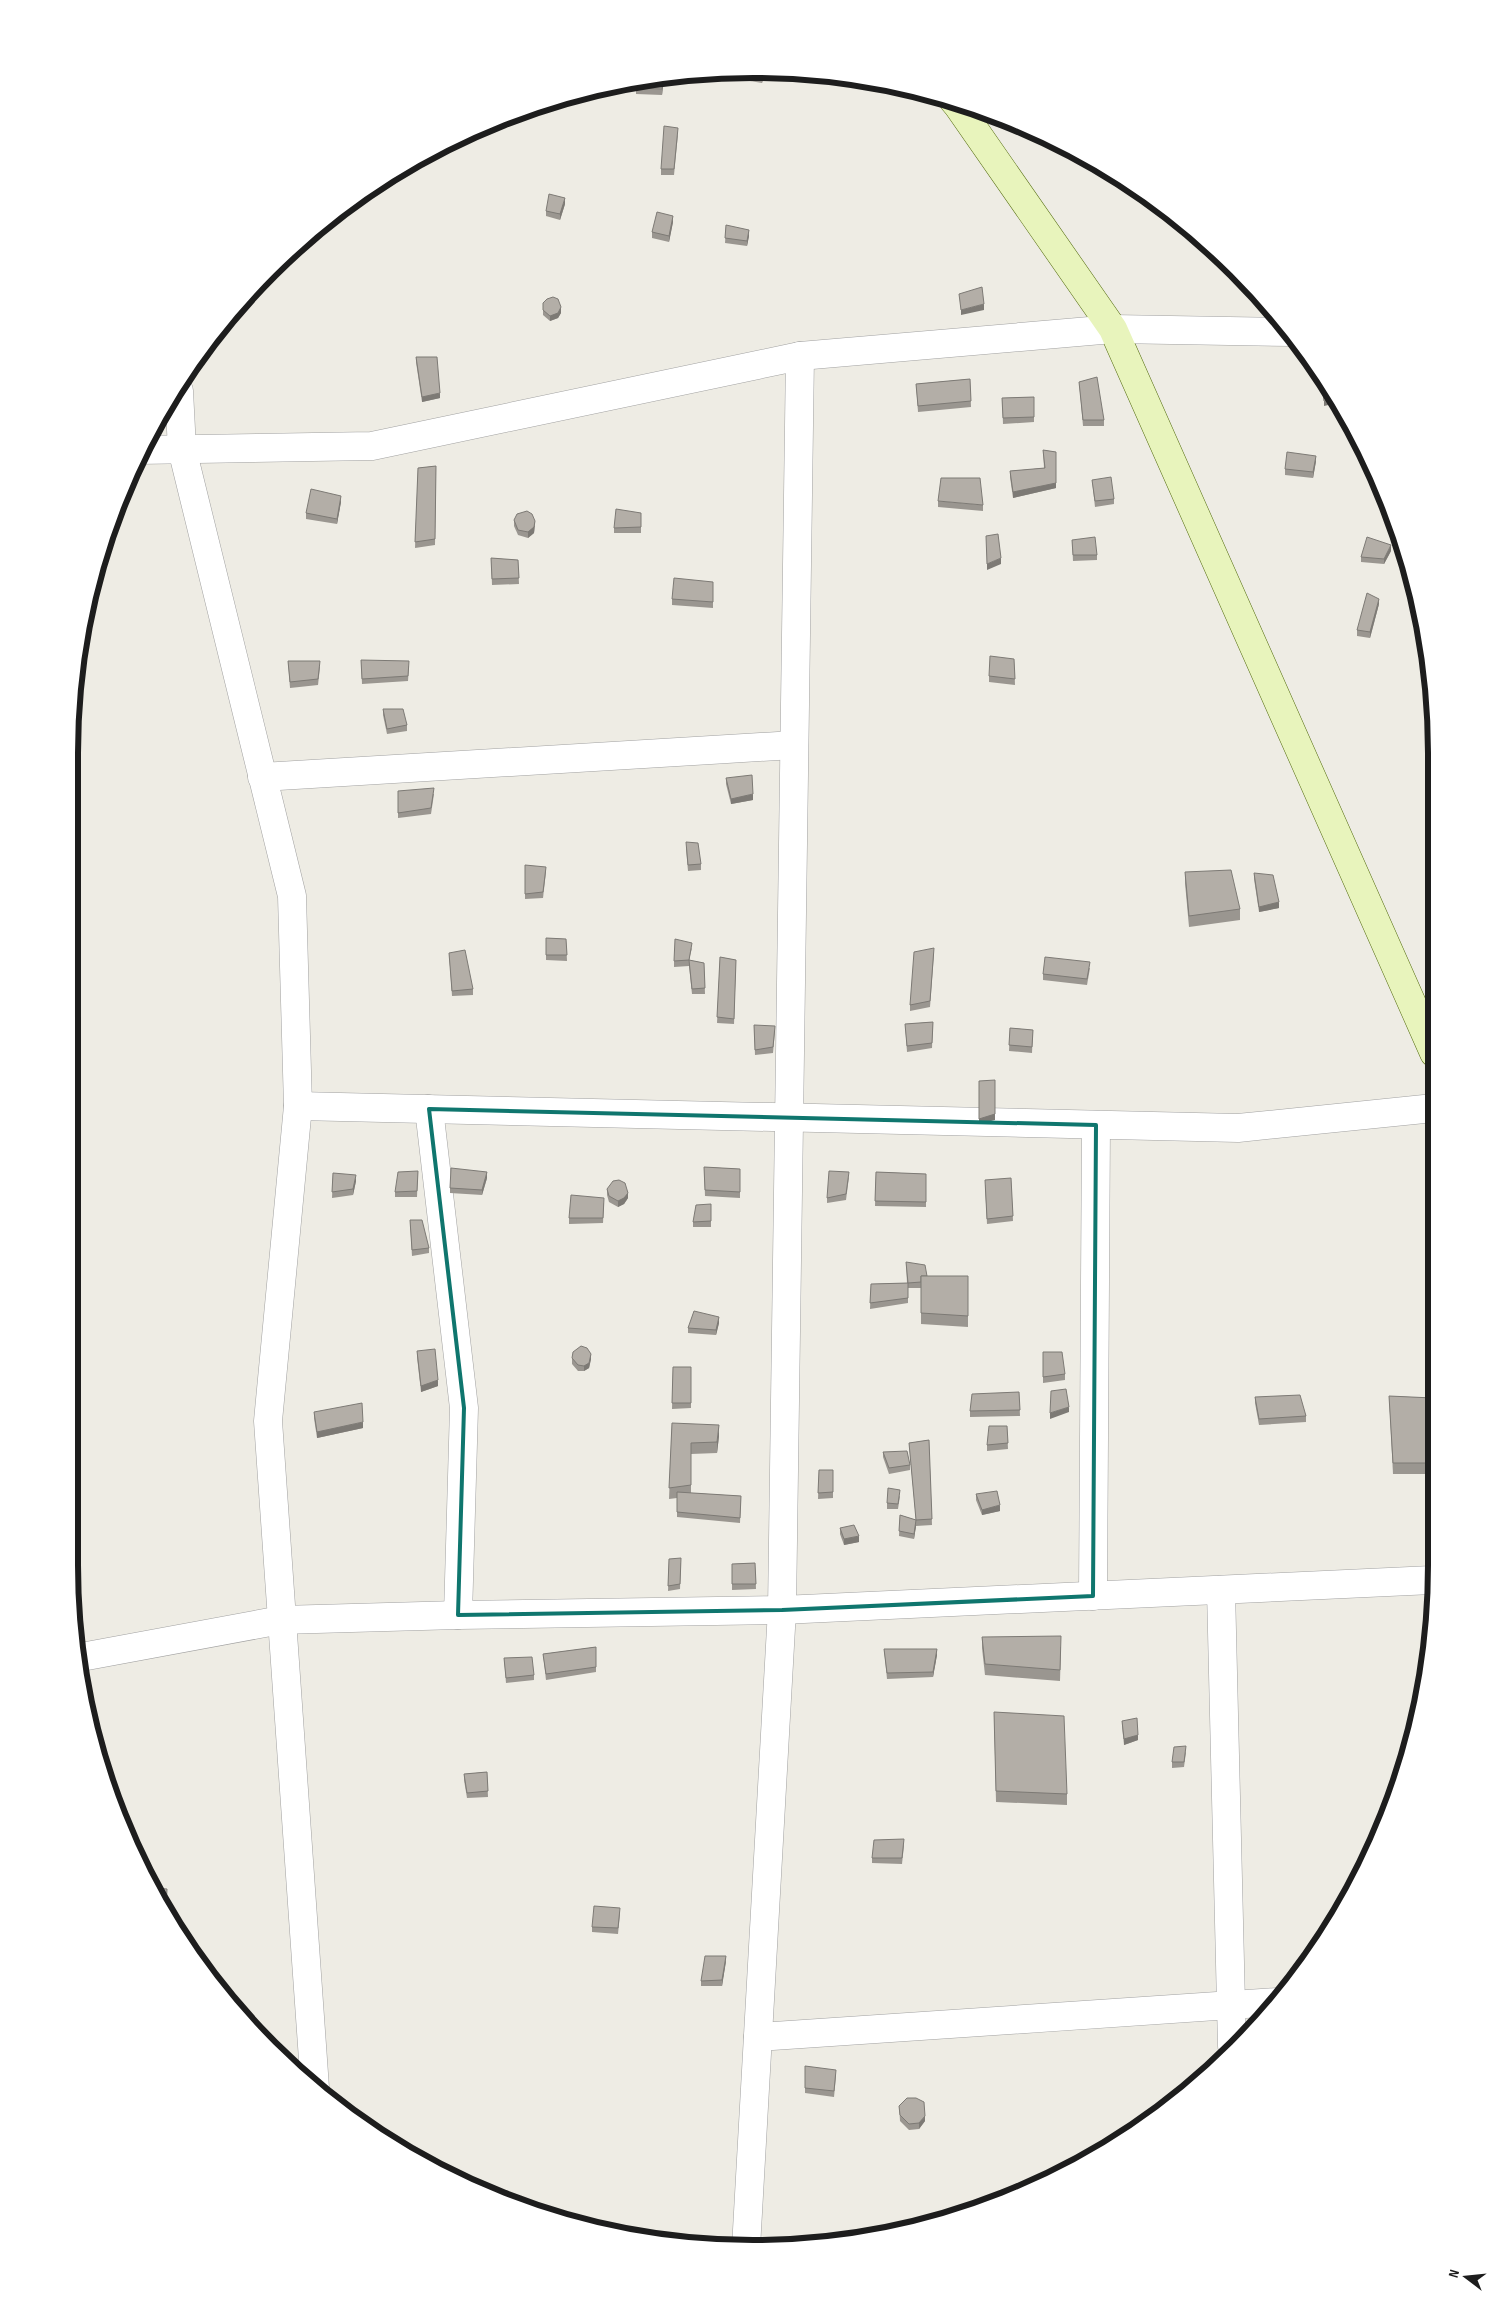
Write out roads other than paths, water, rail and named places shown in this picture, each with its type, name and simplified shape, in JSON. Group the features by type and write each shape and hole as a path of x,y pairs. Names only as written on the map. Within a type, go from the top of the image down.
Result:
{"main road":[{"path":"961,110 1113,329 1428,1039"}],"street":[{"path":"149,450 372,446 800,356 1113,329 1281,332"},
{"path":"746,2240 782,1610 800,356"},
{"path":"179,397 182,450 292,896 298,1106 268,1421 314,2077"},
{"path":"262,777 794,745"},
{"path":"298,1106 1238,1128 1428,1109"},
{"path":"429,1109 464,1408 458,1615"},
{"path":"1093,1596 1096,1125"},
{"path":"84,1657 281,1620 782,1610 1428,1580"},
{"path":"1221,1590 1232,2041"},
{"path":"758,2037 1266,2003"}]}
